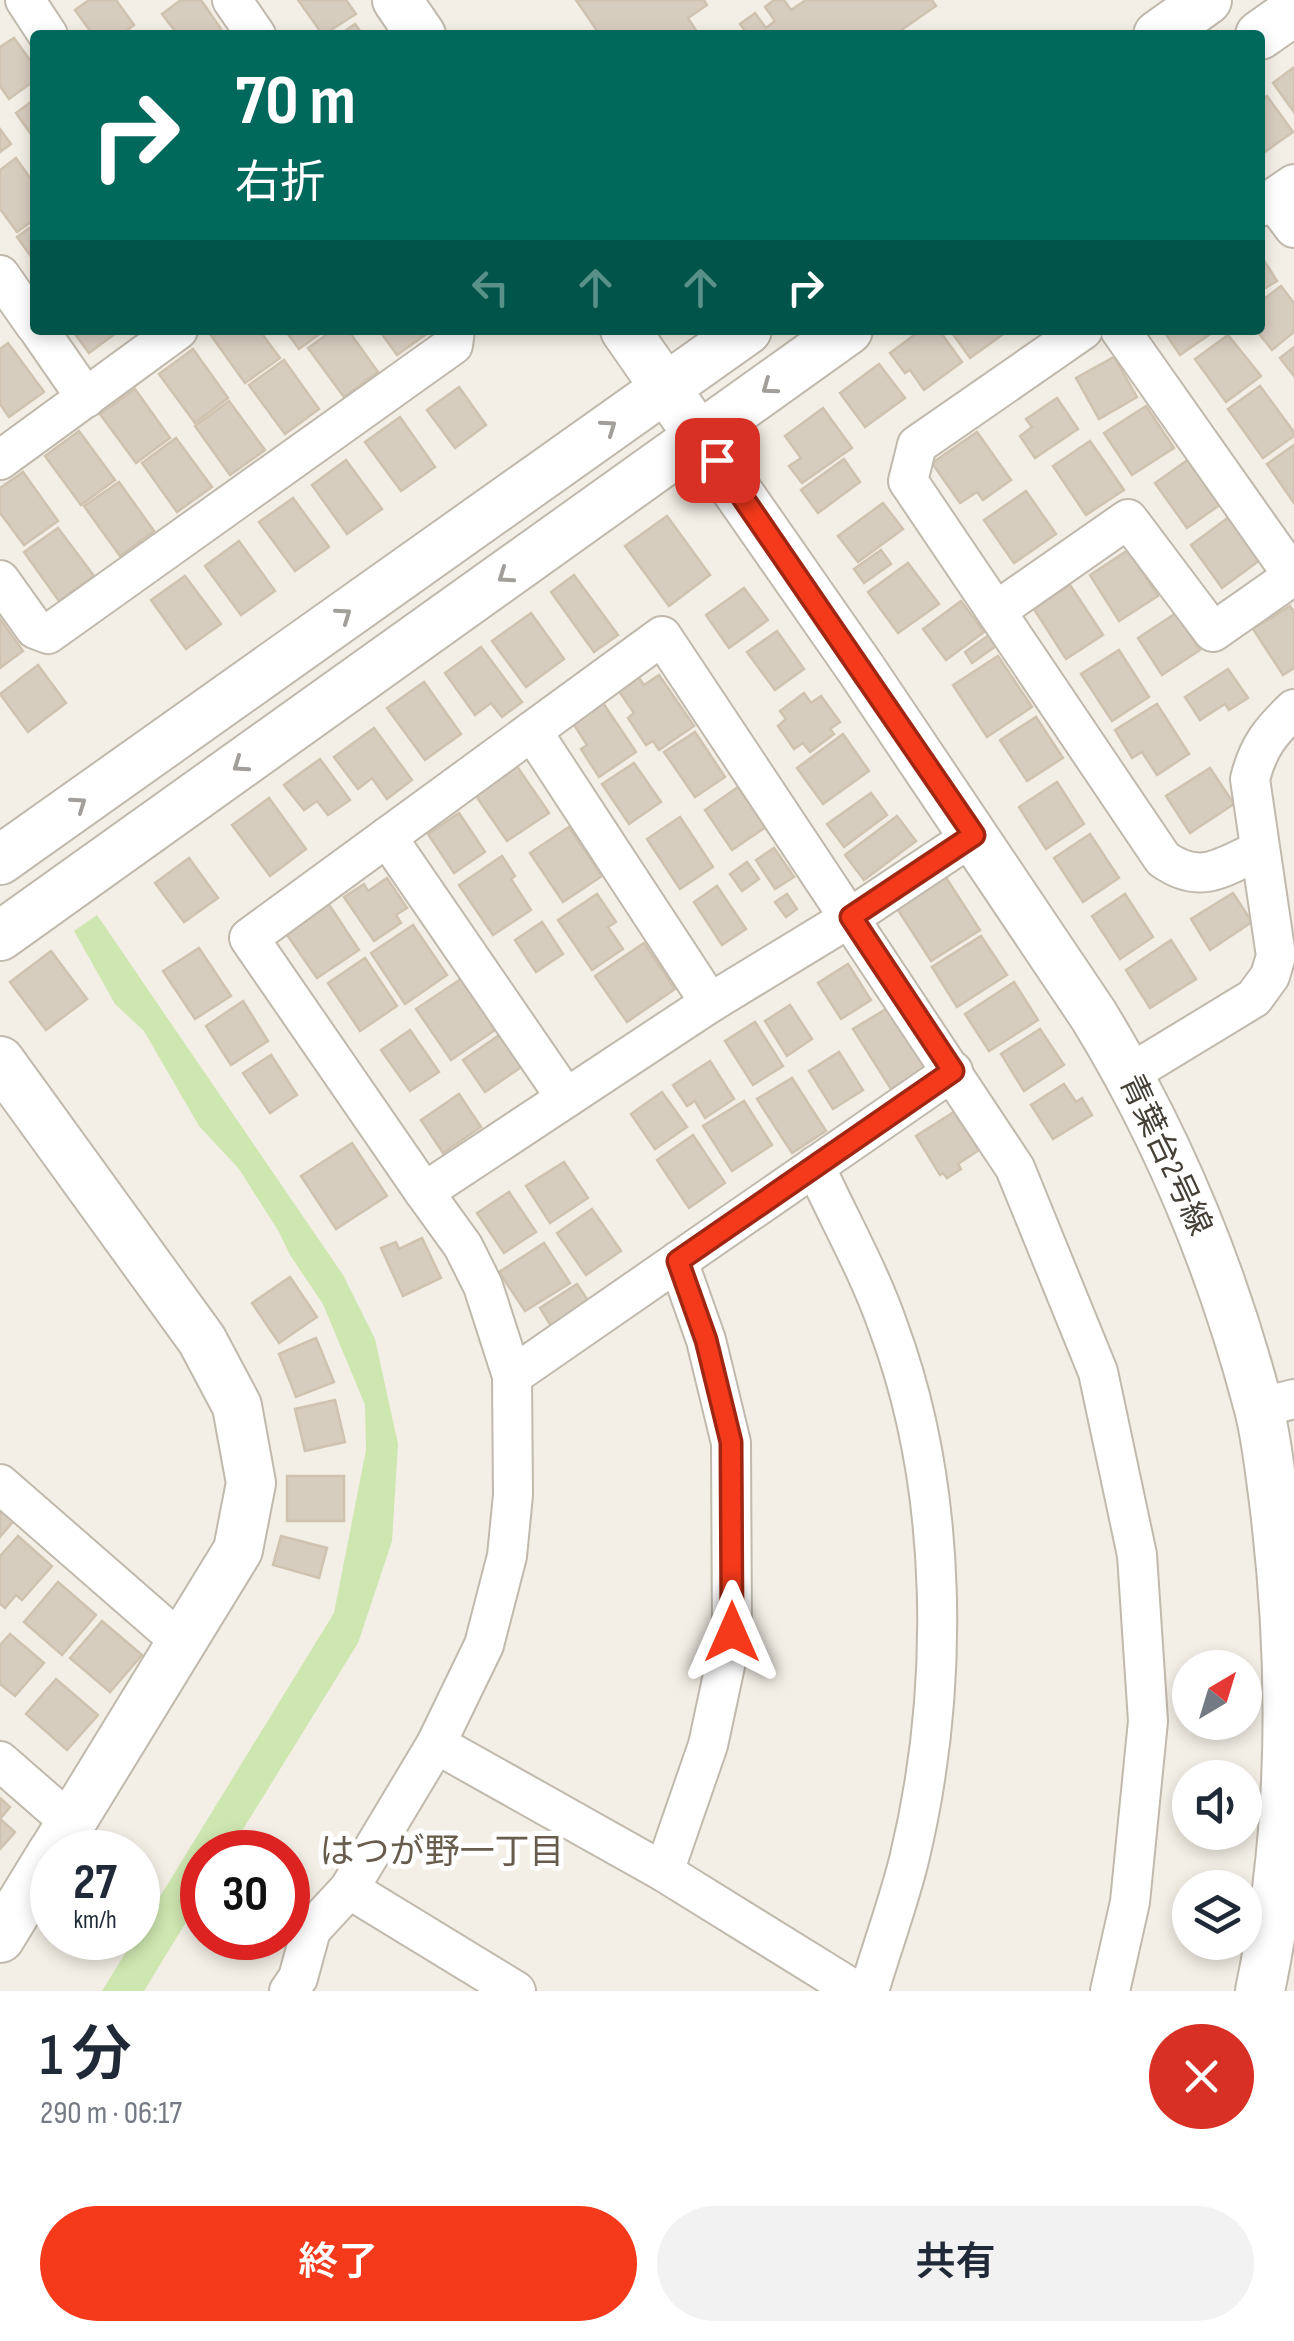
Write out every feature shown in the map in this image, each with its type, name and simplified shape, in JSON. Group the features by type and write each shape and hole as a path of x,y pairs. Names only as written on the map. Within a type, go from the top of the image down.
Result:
{"street":[{"path":"24,0 45,30"},
{"path":"232,0 253,30"},
{"path":"397,0 418,30"},
{"path":"1165,30 1207,0"},
{"path":"1265,31 1294,10"},
{"path":"0,275 30,318"},
{"path":"42,335 86,398"},
{"path":"0,460 171,335"},
{"path":"0,580 35,629 48,634 453,345 454,335"},
{"name":"青葉台2号線","path":"628,335 974,835 1129,1074 1174,1166 1276,1403 1290,1617 1292,1748 1281,1864 1260,1991"},
{"path":"0,860 740,335"},
{"path":"0,936 841,335"},
{"path":"1076,335 917,445 908,481 1163,859 1181,872 1205,875 1260,850"},
{"path":"996,611 1128,519 1212,632 1294,576 1124,335"},
{"path":"302,1987 312,1930 349,1890 436,1744 484,1645 508,1556 513,1495 512,1376 483,1286 462,1246 249,938 662,636 1016,1168 1098,1372 1137,1555 1148,1721 1130,1902 1110,1991"},
{"path":"1129,1074 1254,998 1270,976 1276,956 1250,779 1266,735 1294,709"},
{"path":"532,731 710,1002"},
{"path":"424,1192 710,1002 851,917 974,835"},
{"path":"387,837 566,1098"},
{"path":"512,1376 953,1071"},
{"path":"9,1091 202,1340 237,1406 251,1483 238,1550 67,1830"},
{"path":"815,1166 888,1326 925,1458 937,1578 932,1728 909,1859 869,1991"},
{"path":"664,1872 708,1745 732,1632 731,1442 706,1340 678,1261"},
{"path":"0,1484 181,1642"},
{"path":"436,1744 664,1872 856,1991"},
{"path":"0,1761 50,1830"},
{"path":"0,1938 30,1890"},
{"path":"349,1890 516,1991"}],"green space":[{"path":"97,915 343,1275 375,1339 398,1444 392,1541 358,1643 243,1830 201,1830 334,1613 366,1450 365,1405 323,1304 279,1232 239,1169 199,1126 144,1031 115,1004 74,931"},
{"path":"180,1864 180,1932 144,1991 102,1991 121,1960 160,1960 160,1896"}],"building":[{"path":"89,0 116,0 134,25 128,30 89,30 75,10"},
{"path":"181,0 201,0 221,29 174,30 162,14"},
{"path":"298,0 346,0 356,14 331,30 319,30"},
{"path":"576,0 704,0 707,5 688,18 696,30 597,30"},
{"path":"774,0 784,0 791,10 806,0 932,0 936,6 901,30 744,30 740,24 755,13 766,28 775,21 765,7"},
{"path":"14,38 30,60 30,84 9,99 0,86 0,47"},
{"path":"1294,69 1294,112 1273,83"},
{"path":"1265,97 1293,132 1265,152"},
{"path":"30,103 30,133 16,113"},
{"path":"0,129 11,144 0,152"},
{"path":"16,158 30,178 30,223 17,232 0,209 0,170"},
{"path":"30,228 30,255 17,237"},
{"path":"1265,262 1277,281 1265,288"},
{"path":"1281,286 1294,303 1294,332 1272,350 1260,335 1265,335 1265,298"},
{"path":"76,335 113,335 89,353"},
{"path":"211,335 263,335 280,358 245,383"},
{"path":"289,335 318,335 299,349"},
{"path":"326,335 352,335 378,372 344,397 308,348"},
{"path":"383,335 425,335 397,355"},
{"path":"914,335 943,335 962,362 924,390 910,370 905,373 890,353"},
{"path":"954,335 1002,335 970,358"},
{"path":"1166,335 1209,335 1180,355"},
{"path":"1228,335 1261,376 1226,402 1195,359"},
{"path":"8,343 44,392 9,417 0,404 0,349"},
{"path":"1294,347 1294,376 1280,358"},
{"path":"193,349 228,398 195,423 159,374"},
{"path":"1114,357 1137,397 1099,419 1076,378"},
{"path":"284,360 319,409 285,434 249,385"},
{"path":"879,364 905,398 865,427 840,393"},
{"path":"1260,386 1294,432 1294,436 1263,458 1228,409"},
{"path":"459,387 486,425 455,448 427,410"},
{"path":"135,389 170,438 136,463 100,414"},
{"path":"1057,398 1078,429 1035,458 1020,436 1032,427 1026,419"},
{"path":"229,401 265,450 230,475 195,426"},
{"path":"1146,406 1174,448 1132,475 1104,433"},
{"path":"823,408 852,448 802,483 789,466 801,458 785,436"},
{"path":"400,417 435,467 401,491 365,442"},
{"path":"79,431 115,480 81,505 45,456"},
{"path":"977,432 1011,480 983,500 977,492 960,503 932,463"},
{"path":"176,438 212,487 177,512 142,463"},
{"path":"1090,441 1124,490 1086,515 1053,466"},
{"path":"1294,445 1294,503 1267,464"},
{"path":"844,459 860,482 818,513 801,490"},
{"path":"1189,459 1221,504 1187,528 1155,483"},
{"path":"346,460 382,509 347,534 312,485"},
{"path":"23,472 58,521 24,545 0,513 0,488"},
{"path":"119,482 154,531 120,556 84,506"},
{"path":"1026,491 1056,534 1014,563 984,520"},
{"path":"293,498 329,547 295,571 259,522"},
{"path":"883,503 903,529 858,562 838,536"},
{"path":"667,516 710,575 669,606 625,546"},
{"path":"1229,517 1260,560 1222,588 1191,545"},
{"path":"58,528 94,576 59,601 24,552"},
{"path":"239,541 275,591 241,615 205,566"},
{"path":"881,550 891,564 864,583 854,569"},
{"path":"1128,550 1158,596 1119,621 1090,575"},
{"path":"908,563 939,604 898,633 868,592"},
{"path":"574,575 618,635 594,652 551,592"},
{"path":"185,576 221,624 186,649 151,600"},
{"path":"1070,585 1103,635 1066,659 1034,609"},
{"path":"744,588 768,620 729,648 706,615"},
{"path":"961,601 984,632 946,660 923,629"},
{"path":"1290,606 1294,612 1294,668 1283,675 1253,629"},
{"path":"531,613 564,659 526,687 492,641"},
{"path":"1176,613 1200,650 1162,675 1138,638"},
{"path":"0,619 23,651 0,668"},
{"path":"777,631 804,669 775,690 747,652"},
{"path":"989,635 996,646 972,663 965,652"},
{"path":"481,647 522,702 502,717 491,703 475,715 445,673"},
{"path":"1119,650 1149,697 1112,721 1081,674"},
{"path":"998,656 1032,707 987,737 953,685"},
{"path":"38,665 66,703 28,732 0,694"},
{"path":"1228,669 1248,698 1229,710 1225,704 1200,720 1185,697"},
{"path":"636,674 644,685 659,675 694,726 659,750 653,741 646,745 628,718 634,713 617,688"},
{"path":"424,682 461,734 425,760 387,708"},
{"path":"804,693 811,703 821,696 840,722 830,729 834,734 810,752 803,743 794,749 778,726 786,719 780,711"},
{"path":"603,703 636,752 599,777 581,749 587,745 573,723"},
{"path":"1157,704 1189,754 1157,775 1142,752 1132,758 1115,730"},
{"path":"1036,717 1063,758 1027,781 1000,740"},
{"path":"374,728 412,780 387,799 372,778 358,789 334,757"},
{"path":"695,732 725,777 695,797 664,752"},
{"path":"843,734 869,771 823,804 797,768"},
{"path":"320,759 350,800 328,815 317,801 304,810 284,785"},
{"path":"634,763 661,802 629,824 602,784"},
{"path":"516,765 549,813 507,841 474,793"},
{"path":"1210,768 1234,804 1190,833 1166,796"},
{"path":"1057,782 1084,824 1046,849 1019,807"},
{"path":"738,787 766,827 732,850 705,810"},
{"path":"871,793 887,815 844,847 827,824"},
{"path":"269,798 306,849 270,876 232,825"},
{"path":"459,813 485,852 454,873 428,834"},
{"path":"897,816 916,841 864,880 845,855"},
{"path":"680,817 713,867 680,889 647,839"},
{"path":"569,827 602,876 563,902 530,853"},
{"path":"1090,834 1119,878 1083,902 1054,858"},
{"path":"774,848 794,877 775,889 756,860"},
{"path":"502,856 531,910 493,935 459,885"},
{"path":"189,858 218,898 184,922 155,883"},
{"path":"747,862 759,879 742,891 730,874"},
{"path":"945,876 980,930 931,961 896,907"},
{"path":"387,878 407,908 396,915 401,923 374,941 344,897 364,884 368,891"},
{"path":"717,886 746,929 722,945 694,902"},
{"path":"1233,893 1252,922 1210,950 1191,919"},
{"path":"597,894 616,922 608,927 623,949 592,970 558,920"},
{"path":"787,894 797,909 786,917 775,902"},
{"path":"1125,894 1153,937 1120,959 1092,916"},
{"path":"328,903 359,950 317,978 285,932"},
{"path":"542,922 563,954 536,972 515,940"},
{"path":"413,925 447,975 405,1004 371,953"},
{"path":"981,936 1007,975 957,1007 932,967"},
{"path":"1171,940 1196,979 1150,1008 1126,970"},
{"path":"644,943 675,989 627,1022 595,976"},
{"path":"199,948 231,996 195,1019 163,971"},
{"path":"51,951 87,999 46,1030 10,982"},
{"path":"365,958 397,1006 360,1031 328,983"},
{"path":"848,964 871,1000 841,1019 818,983"},
{"path":"464,977 498,1028 451,1060 416,1009"},
{"path":"1014,982 1038,1020 989,1051 965,1014"},
{"path":"243,1001 268,1041 231,1065 206,1026"},
{"path":"790,1005 812,1039 787,1056 765,1021"},
{"path":"891,1006 929,1065 891,1089 853,1029"},
{"path":"755,1022 783,1066 753,1085 725,1041"},
{"path":"1040,1029 1064,1065 1024,1091 1001,1054"},
{"path":"410,1030 439,1072 410,1091 381,1050"},
{"path":"505,1031 527,1063 485,1092 463,1060"},
{"path":"839,1052 863,1090 833,1109 809,1071"},
{"path":"271,1055 297,1095 270,1113 243,1073"},
{"path":"710,1061 734,1099 705,1118 695,1101 687,1106 673,1085"},
{"path":"792,1078 826,1131 792,1153 757,1099"},
{"path":"1064,1084 1076,1102 1082,1098 1092,1115 1053,1139 1031,1105"},
{"path":"662,1092 687,1127 655,1149 631,1114"},
{"path":"459,1094 481,1127 443,1153 421,1120"},
{"path":"744,1101 772,1145 732,1171 703,1126"},
{"path":"954,1112 979,1150 958,1164 961,1169 947,1178 943,1173 940,1175 916,1136"},
{"path":"693,1135 725,1183 689,1208 657,1160"},
{"path":"352,1143 387,1196 336,1229 301,1176"},
{"path":"564,1162 588,1198 550,1223 526,1186"},
{"path":"509,1192 536,1232 504,1253 477,1213"},
{"path":"592,1209 621,1251 586,1275 557,1233"},
{"path":"422,1238 441,1278 403,1296 381,1248 396,1242 399,1249"},
{"path":"544,1243 570,1283 525,1311 499,1272"},
{"path":"290,1277 317,1317 279,1343 252,1303"},
{"path":"577,1284 591,1305 554,1331 540,1308"},
{"path":"316,1338 334,1382 296,1397 279,1354"},
{"path":"335,1400 345,1442 305,1451 295,1409"},
{"path":"287,1476 344,1476 344,1521 287,1521"},
{"path":"0,1494 21,1512 0,1537"},
{"path":"18,1536 52,1566 22,1600 16,1595 5,1608 0,1604 0,1556"},
{"path":"281,1536 327,1548 319,1578 273,1565"},
{"path":"58,1582 96,1615 62,1655 24,1622"},
{"path":"102,1621 142,1655 110,1692 70,1658"},
{"path":"10,1634 44,1663 15,1696 0,1684 0,1645"},
{"path":"56,1679 98,1715 67,1750 26,1714"},
{"path":"0,1798 10,1807 0,1819"},
{"path":"0,1819 15,1832 0,1849"}],"district":[{"name":"はつが野一丁目","path":"442,1852"}],"route":[{"path":"717,460 974,835 851,917 953,1071 678,1261 706,1340 731,1442 732,1632"}]}
